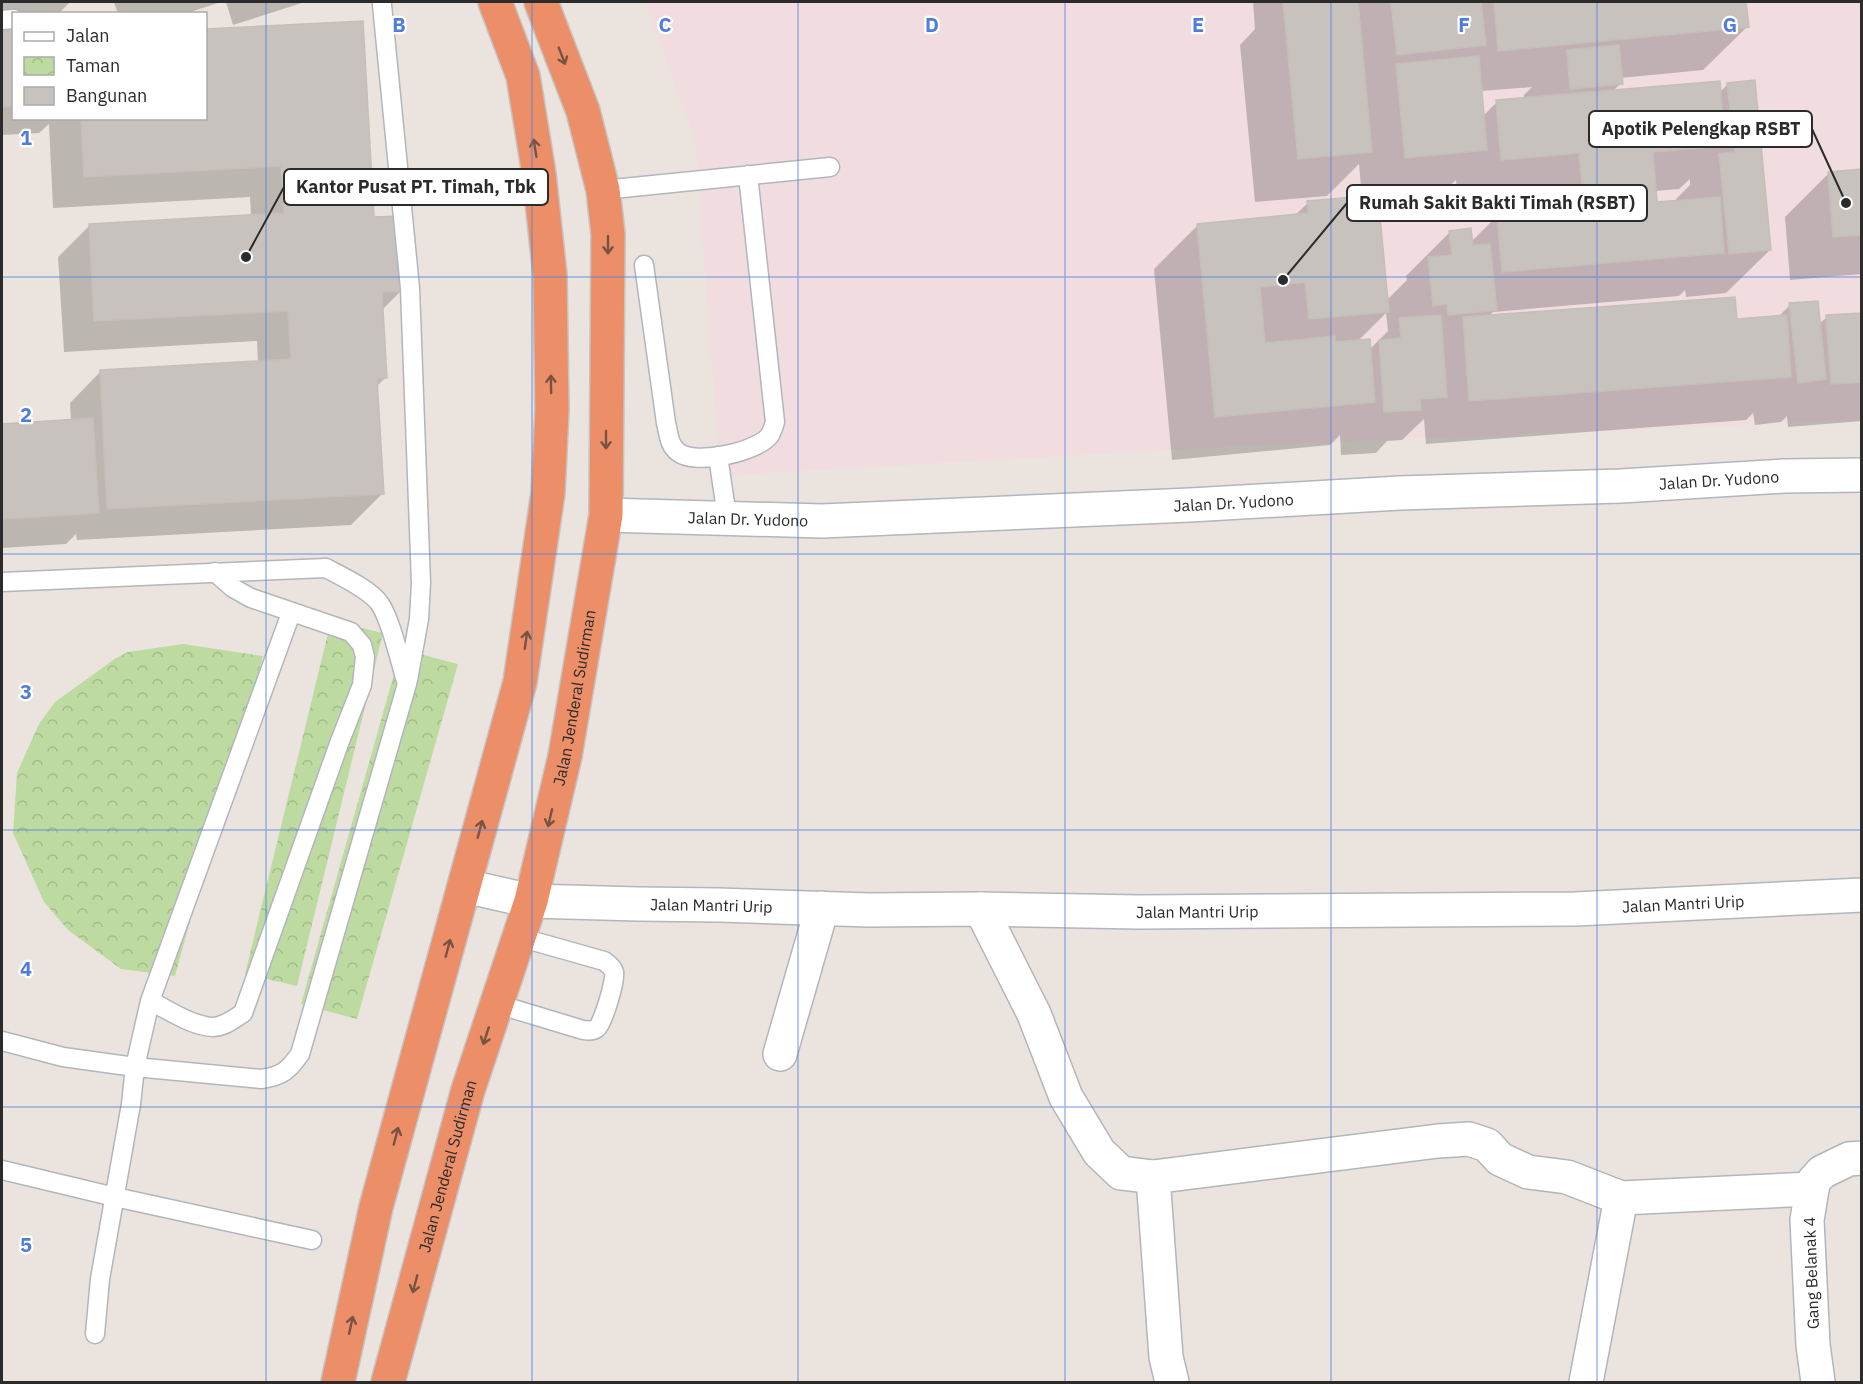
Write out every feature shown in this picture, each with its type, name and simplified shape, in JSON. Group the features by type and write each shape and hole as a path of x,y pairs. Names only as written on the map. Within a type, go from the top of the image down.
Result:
{"highway":[{"path":"338,1383 376,1207 520,682 548,493 552,410 550,275 539,174 523,76 495,2"},
{"name":"Jalan Jenderal Sudirman","path":"395,1380 468,1090 531,901 565,756 606,515 608,234 603,190 584,111 541,2"}],"street":[{"name":"Jalan Dr. Yudono","path":"606,515 822,520 1622,486 1784,476 1862,475"},
{"name":"Jalan Mantri Urip","path":"465,886 531,901 869,910 981,909 1139,912 1575,909 1862,895"},
{"path":"780,1054 822,908"},
{"path":"981,909 1034,1014 1066,1097 1099,1152 1120,1173 1153,1177 1469,1139 1487,1145 1500,1159 1528,1172 1567,1177 1621,1198 1812,1189 1813,1182 1822,1172 1849,1159 1862,1158"},
{"path":"1153,1177 1166,1356 1172,1383"},
{"name":"Gang Belanak 4","path":"1812,1189 1807,1220 1813,1345 1818,1383"},
{"path":"1586,1383 1621,1198"}],"lane":[{"path":"2,1041 63,1057 135,1067 261,1079 275,1077 289,1070 300,1054 406,684 419,619 421,559 410,288 382,5"},
{"path":"603,190 830,167"},
{"path":"644,265 666,423 671,444 681,455 695,458 732,454 755,445 769,436 776,422 748,175"},
{"path":"718,456 727,517"},
{"path":"2,582 326,568 354,582 380,603 391,629 406,684"},
{"path":"150,1001 195,1023 214,1027 229,1022 243,1013 362,685 365,657 362,645 351,632 251,598 232,588 215,572"},
{"path":"95,1334 100,1279 131,1104 135,1067 150,1001 291,613"},
{"path":"497,1004 583,1030 597,1029 601,1022 614,980 611,966 604,961 519,937"},
{"path":"2,1170 312,1240"}],"shaded area":[{"path":"645,2 1861,2 1861,420 1241,446 720,476 695,140"}],"green space":[{"path":"331,621 383,633 297,986 245,974"},
{"path":"183,644 263,656 175,976 121,969 68,930 44,902 13,833 17,773 39,724 55,702 116,658 128,652"},
{"path":"401,649 458,664 357,1019 301,1004"}],"building":[{"path":"1283,2 1358,2 1372,152 1298,159"},
{"path":"1391,2 1481,2 1486,45 1397,55"},
{"path":"1494,2 1746,2 1749,27 1498,51"},
{"path":"363,21 374,217 399,216 403,291 382,292 387,378 377,379 384,494 107,509 100,370 291,359 288,311 94,321 89,224 284,213 281,166 84,177 81,120 207,120 207,29"},
{"path":"12,30 12,106 2,107 2,31"},
{"path":"1619,45 1623,84 1570,89 1567,50"},
{"path":"1479,56 1487,150 1405,158 1396,64"},
{"path":"1755,80 1771,250 1729,254 1719,154 1735,152 1727,83"},
{"path":"1720,81 1725,146 1653,152 1657,202 1720,197 1724,253 1502,272 1497,214 1584,206 1579,153 1501,160 1496,100"},
{"path":"1862,169 1862,235 1833,237 1828,172"},
{"path":"1378,195 1389,312 1309,319 1305,282 1260,287 1265,343 1335,336 1335,342 1370,339 1375,402 1215,417 1197,224 1308,213 1307,201"},
{"path":"1471,228 1473,245 1490,244 1497,310 1448,315 1447,304 1433,306 1428,257 1452,255 1449,231"},
{"path":"1735,297 1737,319 1787,315 1791,377 1469,401 1463,317"},
{"path":"1818,301 1826,379 1798,383 1789,303"},
{"path":"1862,313 1862,382 1831,384 1826,315"},
{"path":"1441,315 1447,397 1420,399 1421,410 1384,412 1379,340 1401,338 1399,318"},
{"path":"93,418 99,513 2,519 2,424"}],"place":[{"name":"Apotik Pelengkap RSBT","path":"1846,203"},
{"name":"Kantor Pusat PT. Timah, Tbk","path":"246,257"},
{"name":"Rumah Sakit Bakti Timah (RSBT)","path":"1283,280"}]}
